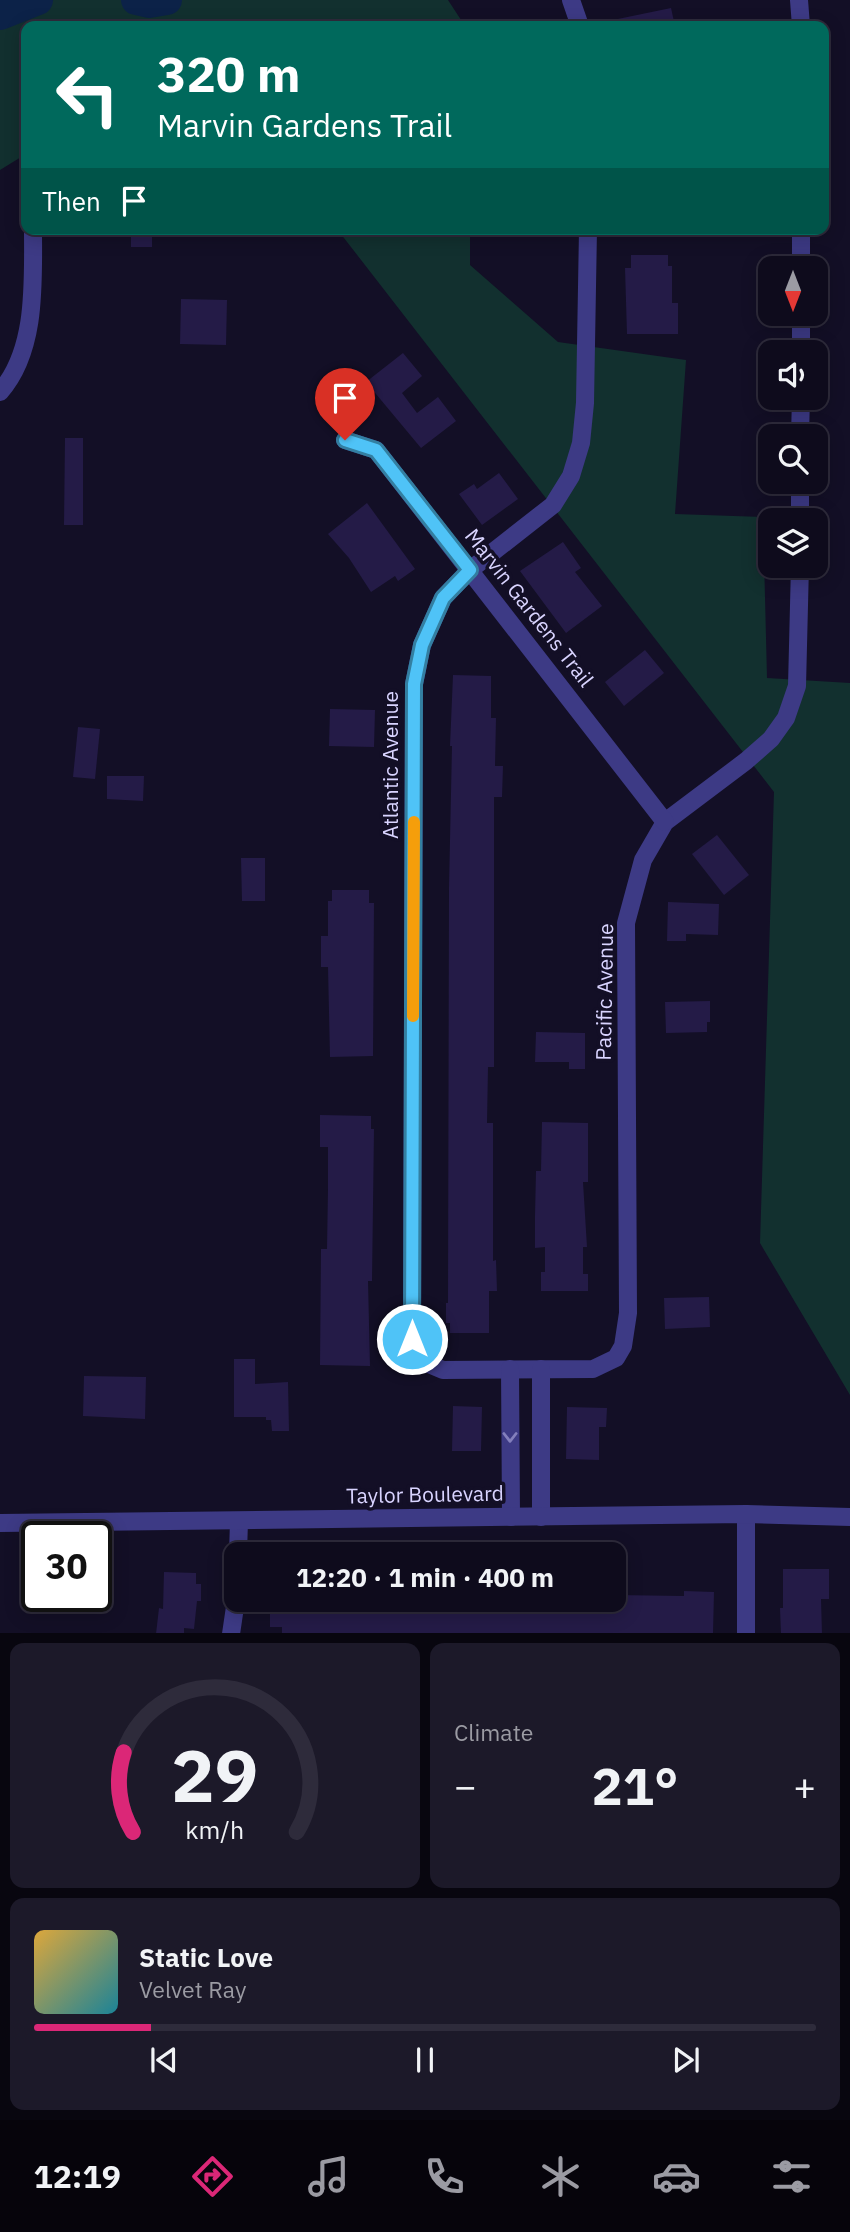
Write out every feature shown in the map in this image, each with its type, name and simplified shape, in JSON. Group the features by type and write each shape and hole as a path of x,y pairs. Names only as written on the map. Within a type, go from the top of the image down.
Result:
{"street":[{"path":"571,0 578,21"},
{"path":"799,0 801,21"},
{"path":"0,392 24,344 32,296 33,235"},
{"name":"Atlantic Avenue","path":"510,1369 443,1370 424,1362 412,1339 414,684 422,645 443,598 470,570 553,505 571,476 581,443 585,403 588,235"},
{"path":"801,235 801,256"},
{"name":"Marvin Gardens Trail","path":"345,440 376,450 665,822"},
{"name":"Pacific Avenue","path":"541,1369 593,1369 616,1358 623,1346 628,1313 626,923 643,860 665,822 746,761 771,739 786,718 797,686 800,578"},
{"path":"511,1517 510,1369 541,1369 541,1517"},
{"path":"746,1514 746,1633"},
{"name":"Taylor Boulevard","path":"0,1523 746,1514 850,1517"},
{"path":"238,1542 239,1521"},
{"path":"231,1633 234,1612"}],"green space":[{"path":"0,0 448,0 462,21 21,21 21,157 0,170"},
{"path":"342,235 470,235 470,265 558,342 686,360 675,514 758,517 758,578 765,578 767,678 850,683 850,1395 760,1243 774,792"}],"building":[{"path":"671,8 674,21 613,21"},
{"path":"131,235 152,235 152,247 131,247"},
{"path":"631,255 668,255 668,266 672,266 672,303 678,303 678,334 627,334 625,268 631,268"},
{"path":"181,299 227,300 226,345 180,344"},
{"path":"403,353 422,376 402,393 417,413 438,397 456,421 421,448 366,382"},
{"path":"65,438 83,438 83,525 64,525"},
{"path":"499,473 518,499 482,525 459,494 474,484 477,489"},
{"path":"367,503 415,569 398,581 395,576 371,592 349,558 328,534"},
{"path":"563,542 581,568 575,572 602,606 566,633 520,571"},
{"path":"645,650 664,673 624,706 605,682"},
{"path":"453,675 491,676 491,718 496,718 495,766 503,766 502,797 494,797 494,1067 488,1067 487,1123 493,1123 493,1261 496,1260 497,1291 489,1291 489,1333 450,1333 450,1323 446,1323 450,746"},
{"path":"330,709 375,710 374,747 329,746"},
{"path":"78,727 100,729 95,779 73,777"},
{"path":"107,776 144,776 143,801 107,799"},
{"path":"717,835 749,875 724,895 692,854"},
{"path":"241,858 265,858 265,901 242,901"},
{"path":"332,890 369,890 369,903 374,903 373,1056 330,1057 328,967 321,967 321,936 328,936 328,901 332,901"},
{"path":"668,902 719,904 718,935 686,934 686,941 667,941"},
{"path":"710,1001 707,1032 666,1033 665,1002"},
{"path":"536,1032 585,1033 585,1069 569,1069 569,1062 535,1062"},
{"path":"320,1115 371,1116 371,1129 374,1129 372,1281 368,1281 370,1366 320,1365 321,1249 327,1249 328,1147 320,1147"},
{"path":"542,1122 588,1123 588,1182 583,1182 587,1247 583,1247 583,1274 588,1274 588,1291 541,1291 541,1272 545,1272 545,1247 535,1248 535,1216 536,1171 541,1171"},
{"path":"709,1297 710,1327 665,1329 664,1298"},
{"path":"234,1359 255,1359 255,1384 288,1382 289,1431 272,1431 271,1420 266,1420 266,1417 234,1417"},
{"path":"84,1376 146,1377 145,1419 83,1416"},
{"path":"453,1406 482,1407 481,1451 452,1451"},
{"path":"567,1407 607,1408 606,1427 599,1427 599,1460 566,1459"},
{"path":"783,1569 829,1569 829,1599 821,1599 822,1633 781,1633 780,1608 783,1608"},
{"path":"164,1572 196,1573 196,1584 201,1584 201,1601 197,1601 194,1629 184,1628 184,1633 156,1633 159,1608 163,1609"},
{"path":"684,1591 714,1592 713,1633 282,1633 282,1627 270,1627 270,1612 626,1612 626,1595 684,1596"}],"waterway":[{"path":"0,15 38,0"},
{"path":"136,0 149,3 167,0"}],"slow traffic":[{"path":"413,1016 414,822"}],"route":[{"path":"345,440 376,450 470,570 443,598 422,645 414,684 412,1339"}]}
